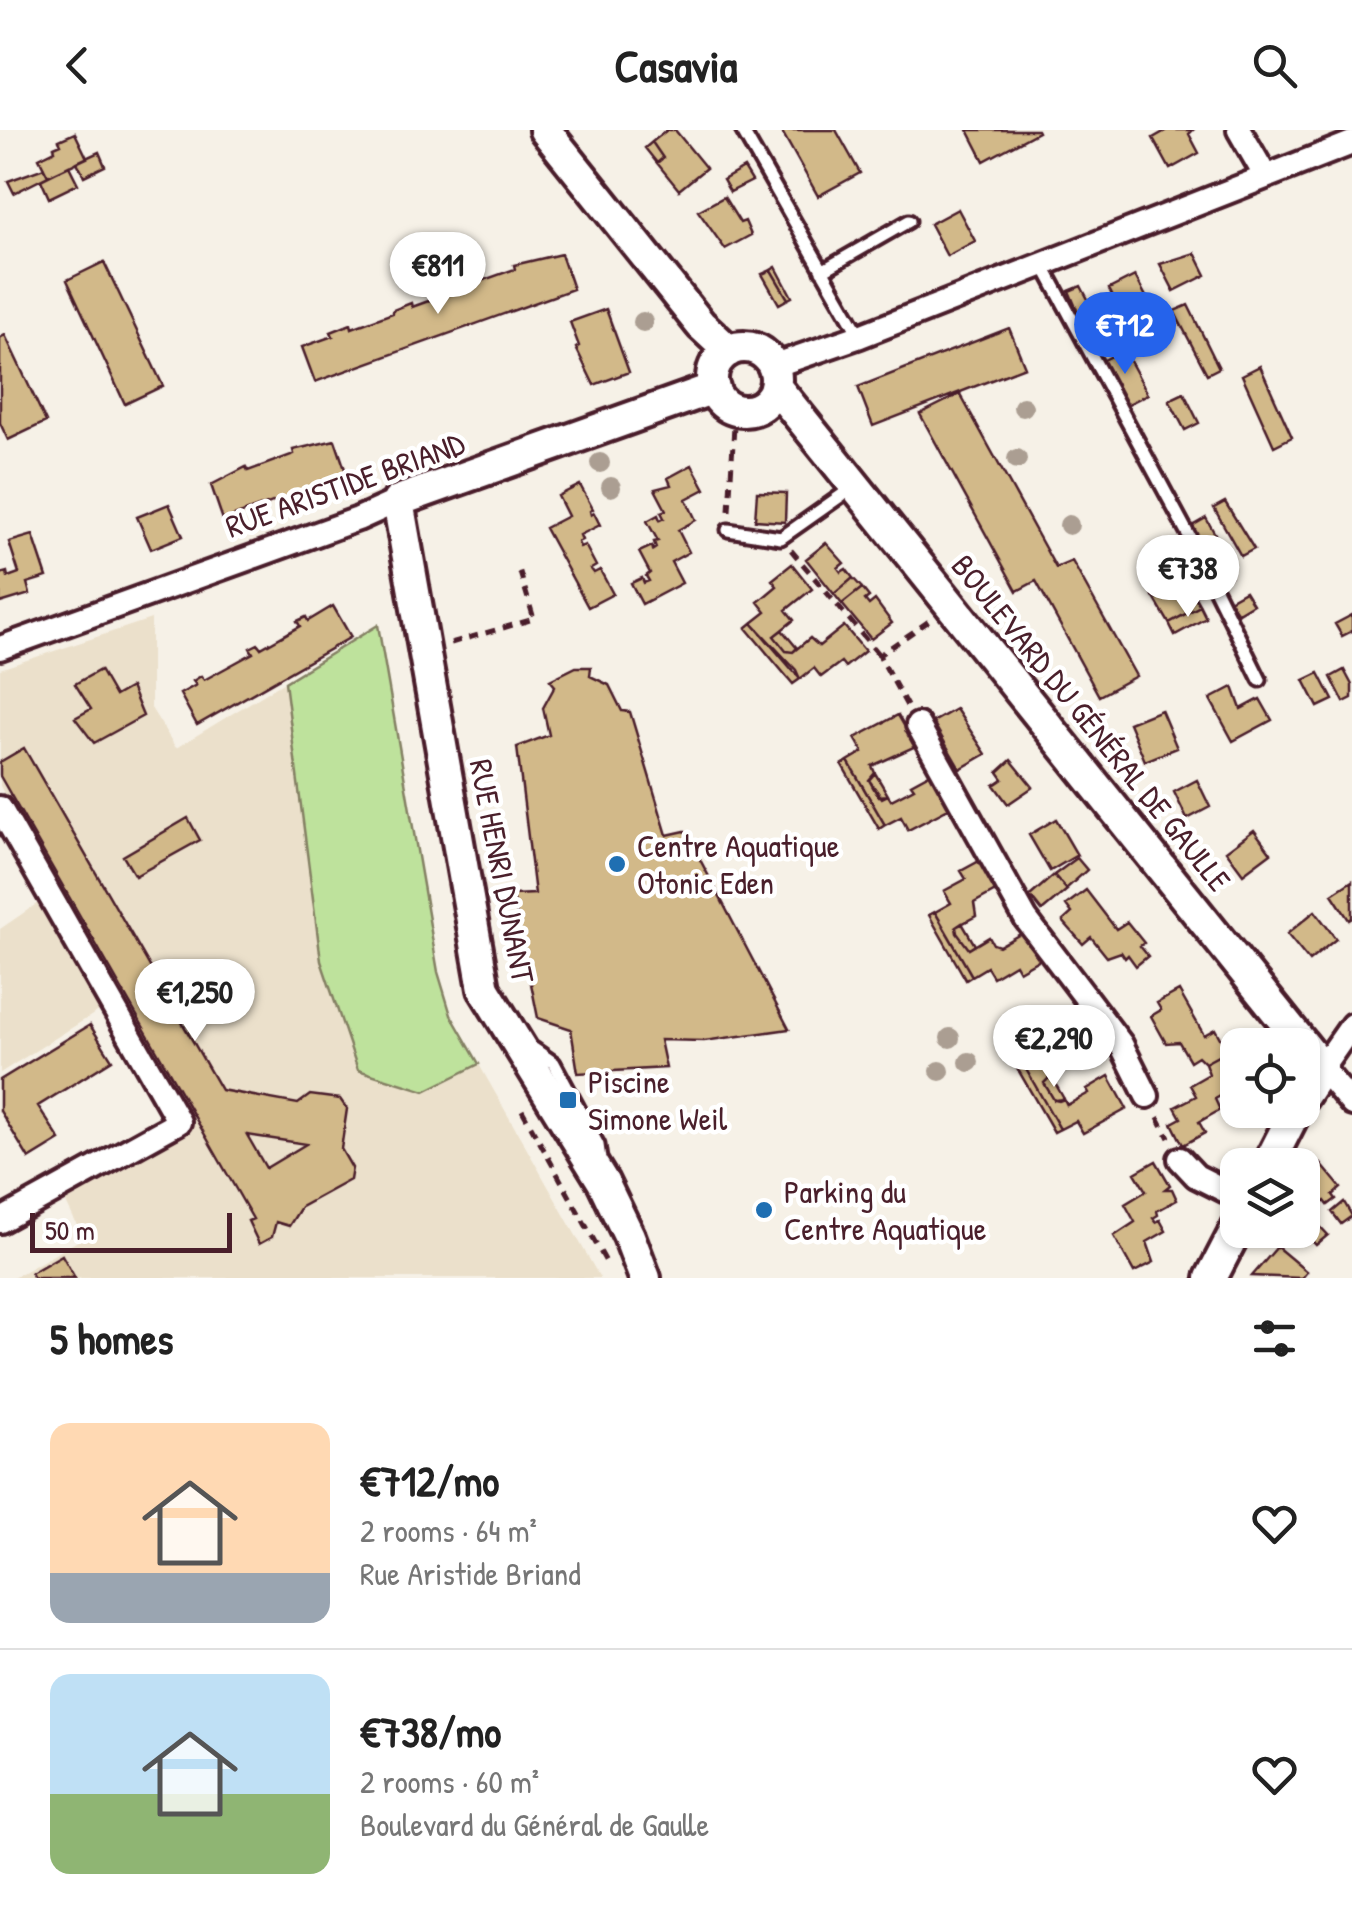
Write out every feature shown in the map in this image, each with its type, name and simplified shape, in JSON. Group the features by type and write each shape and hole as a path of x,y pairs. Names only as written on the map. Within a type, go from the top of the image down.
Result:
{"street":[{"path":"545,130 702,325 729,351"},
{"path":"1239,130 1266,178"},
{"path":"774,376 759,350 749,347 729,351 714,367 725,399 745,410 764,404 774,376 860,336 1352,143"},
{"name":"BOULEVARD DU GÉNÉRAL DE GAULLE","path":"774,376 855,486 1352,1104"},
{"name":"RUE ARISTIDE BRIAND","path":"0,648 358,519 398,501 725,399"},
{"name":"RUE HENRI DUNANT","path":"398,501 484,989 603,1182 645,1278"},
{"path":"918,725 1026,919 1121,1044 1147,1096"},
{"path":"0,808 178,1122 0,1221"},
{"path":"1320,1071 1352,1026"},
{"path":"1180,1159 1196,1176 1220,1188"},
{"path":"1211,1278 1227,1248"}],"lane":[{"path":"742,130 860,336"},
{"path":"822,271 909,220"},
{"path":"1043,265 1189,536 1260,680"},
{"path":"728,530 781,538 855,486"}],"path":[{"path":"725,399 728,530"},
{"path":"781,538 879,655 918,725"},
{"path":"425,651 534,618 520,569"},
{"path":"879,655 953,606"},
{"path":"1147,1096 1180,1159"}],"shaded area":[{"path":"151,619 151,708 176,748 378,625 438,972 451,1015 600,1278 13,1278 83,1238 64,1198 188,1125 116,1000 0,1073 0,929 57,890 0,786 0,669"}],"green space":[{"path":"378,625 438,972 451,1015 479,1064 425,1091 358,1070 321,961 285,682"}],"building":[{"path":"667,130 675,130 706,168 679,190 657,163 663,158 652,142"},
{"path":"781,130 836,130 860,173 818,196"},
{"path":"968,130 1037,130 1038,132 984,161"},
{"path":"1167,130 1193,130 1189,134 1199,153 1170,169 1153,138"},
{"path":"75,133 87,158 48,176 39,158 55,150 61,144 59,140"},
{"path":"652,142 663,158 657,163 645,148"},
{"path":"99,152 105,166 84,176 77,162"},
{"path":"69,166 78,184 49,198 41,180"},
{"path":"44,168 48,176 14,193 8,181"},
{"path":"744,168 752,181 730,192 723,180"},
{"path":"724,197 740,223 745,221 751,235 725,249 698,211"},
{"path":"958,209 975,241 947,256 930,224"},
{"path":"1195,253 1206,275 1174,291 1160,264"},
{"path":"561,254 573,289 315,382 302,347 333,336 331,332 351,324 352,328 411,303 412,307 472,281 473,284 515,269 514,265"},
{"path":"104,262 163,386 125,404 67,280"},
{"path":"776,267 792,297 788,299 771,270"},
{"path":"771,270 788,299 779,304 762,274"},
{"path":"1135,276 1151,306 1124,320 1109,289"},
{"path":"1081,286 1100,322 1085,329 1069,291"},
{"path":"1188,305 1219,368 1207,374 1174,311"},
{"path":"606,309 629,372 594,385 576,348 579,346 570,322"},
{"path":"1009,328 1025,367 873,426 858,387"},
{"path":"5,335 46,422 8,440 0,423 0,338"},
{"path":"1124,350 1148,394 1126,405 1102,361"},
{"path":"1260,366 1292,437 1274,446 1242,375"},
{"path":"1184,393 1199,423 1185,430 1169,400"},
{"path":"960,394 1056,568 1072,561 1136,676 1099,696 1036,581 1017,591 920,414"},
{"path":"335,440 347,475 223,520 211,485 246,467 248,471 294,454 293,450"},
{"path":"692,465 705,489 686,499 696,520 678,530 689,552 671,562 682,583 642,604 631,583 642,578 644,583 649,581 646,576 650,573 639,552 656,548 654,542 658,541 647,521 658,515 660,520 664,518 661,512 666,510 655,489 671,485 668,478"},
{"path":"580,485 593,509 591,515 594,513 600,525 580,535 582,540 578,542 580,547 585,545 596,566 591,569 594,573 600,570 613,594 588,607 545,528 568,516 558,496"},
{"path":"757,492 786,493 785,522 755,520"},
{"path":"1225,502 1254,549 1241,556 1214,508"},
{"path":"169,504 183,536 151,549 137,517"},
{"path":"1206,518 1215,534 1210,536 1231,576 1219,582 1192,526"},
{"path":"33,535 47,577 27,583 30,594 0,603 0,574 7,572 8,577 19,573 9,542"},
{"path":"826,543 844,563 838,568 841,572 846,569 853,578 834,594 806,559"},
{"path":"792,564 812,589 786,610 794,620 774,636 786,651 793,652 810,638 819,646 844,626 865,651 845,667 841,662 821,677 814,668 800,679 752,623 766,612 758,602 777,586 772,580"},
{"path":"853,578 862,588 842,604 834,594"},
{"path":"1185,579 1200,606 1169,623 1153,596"},
{"path":"862,588 869,597 865,600 869,605 875,600 892,623 871,639 842,604"},
{"path":"1245,591 1253,604 1238,613 1229,600"},
{"path":"333,606 351,637 197,725 180,694 196,685 193,681 201,676 204,680 253,653 250,648 258,644 261,648 300,626 297,621 306,617 308,621"},
{"path":"1200,606 1206,618 1175,635 1169,623"},
{"path":"1352,615 1352,631 1342,636 1335,624"},
{"path":"752,623 800,679 793,684 746,628"},
{"path":"782,630 797,648 793,652 786,651 774,636"},
{"name":"Centre Aquatique Otonic Eden","path":"576,667 591,667 590,676 609,685 622,711 630,712 667,835 685,831 789,1029 704,1041 660,1040 666,1068 578,1073 571,1029 538,1018 513,895 535,894 517,747 549,735 543,708 555,686 550,680"},
{"path":"100,670 115,696 131,687 143,716 94,743 75,718 91,709 75,684"},
{"path":"1344,670 1352,685 1352,698 1344,702 1331,677"},
{"path":"1319,673 1333,700 1318,707 1304,680"},
{"path":"1233,687 1241,709 1260,699 1272,720 1233,741 1210,699"},
{"path":"956,709 986,754 960,769 933,722"},
{"path":"1161,710 1177,748 1145,761 1129,723"},
{"path":"898,715 916,746 872,766 875,773 869,780 878,796 888,795 891,800 933,772 952,807 908,830 901,817 885,825 848,761 863,752 855,738"},
{"path":"24,748 221,1090 298,1104 310,1095 340,1099 347,1109 341,1149 352,1168 350,1180 301,1207 289,1226 276,1222 272,1237 259,1244 248,1221 253,1219 0,776 0,762","holes":["247,1135 306,1144 266,1168"]},
{"path":"1011,760 1033,787 1008,804 994,785 1003,779 998,772"},
{"path":"848,761 885,825 879,829 842,765"},
{"path":"875,773 888,795 882,798 869,780"},
{"path":"1197,780 1210,807 1187,819 1174,792"},
{"path":"188,818 200,840 135,876 123,856"},
{"path":"1056,819 1077,855 1050,871 1029,835"},
{"path":"1254,830 1271,853 1243,874 1226,851"},
{"path":"1077,858 1087,870 1066,889 1054,875"},
{"path":"983,859 999,889 974,903 976,916 956,927 957,933 969,949 989,937 999,946 1024,932 1040,959 1019,971 1015,964 993,977 987,967 972,976 935,912 951,903 944,891 966,879 961,871"},
{"path":"1054,875 1067,890 1042,911 1030,896"},
{"path":"1352,881 1352,918 1349,920 1332,894"},
{"path":"1086,890 1116,929 1127,922 1144,943 1140,946 1148,956 1136,966 1121,952 1107,957 1091,937 1083,944 1063,921 1072,913 1066,905"},
{"path":"1315,911 1336,939 1309,961 1287,934"},
{"path":"935,912 972,976 966,980 929,915"},
{"path":"962,923 975,945 969,949 957,933 956,927"},
{"path":"1179,991 1204,1035 1215,1029 1220,1038 1220,1055 1205,1063 1198,1056 1190,1061 1179,1042 1166,1043 1151,1016 1161,1010 1157,1003"},
{"path":"1073,1015 1093,1050 1053,1066 1056,1071 1044,1083 1054,1100 1064,1099 1067,1105 1109,1076 1127,1109 1083,1133 1076,1121 1060,1129 1023,1064 1039,1055 1030,1040"},
{"path":"90,1025 112,1060 38,1106 60,1140 29,1159 0,1111 0,1080"},
{"path":"1220,1055 1220,1096 1215,1099 1220,1110 1199,1122 1205,1133 1183,1145 1172,1123 1181,1118 1175,1107 1196,1096 1190,1085 1209,1074 1205,1063"},
{"path":"1023,1064 1060,1129 1054,1132 1017,1068"},
{"path":"1051,1076 1064,1099 1054,1100 1044,1083"},
{"path":"1156,1161 1170,1185 1165,1189 1172,1189 1177,1200 1157,1211 1153,1218 1156,1222 1160,1220 1166,1231 1147,1242 1154,1262 1134,1272 1114,1236 1135,1222 1125,1204 1146,1191 1135,1173"},
{"path":"1320,1165 1341,1188 1328,1205 1325,1201 1320,1205"},
{"path":"1344,1202 1352,1216 1341,1224 1332,1212"},
{"path":"1276,1248 1307,1272 1302,1278 1252,1276"},
{"path":"62,1255 75,1278 34,1278 31,1273"}],"place":[{"name":"Centre Aquatique Otonic Eden","path":"617,864"},
{"name":"Piscine Simone Weil","path":"568,1100"},
{"name":"Parking du Centre Aquatique","path":"764,1210"}]}
